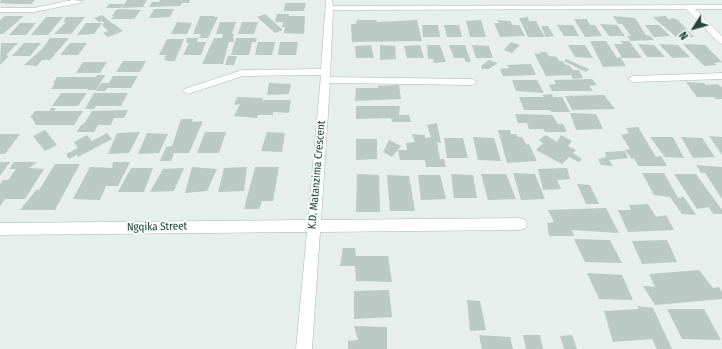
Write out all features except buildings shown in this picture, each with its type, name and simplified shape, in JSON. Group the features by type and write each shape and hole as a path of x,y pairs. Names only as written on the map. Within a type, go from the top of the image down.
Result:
{"street":[{"path":"0,10 34,10 79,1"},
{"path":"329,4 578,4 722,7"},
{"name":"K.D. Matanzima Crescent","path":"304,349 325,76 329,4"},
{"path":"688,7 722,41"},
{"path":"188,91 242,73 472,82"},
{"path":"633,79 722,76"},
{"name":"Ngqika Street","path":"0,229 520,224"}]}
